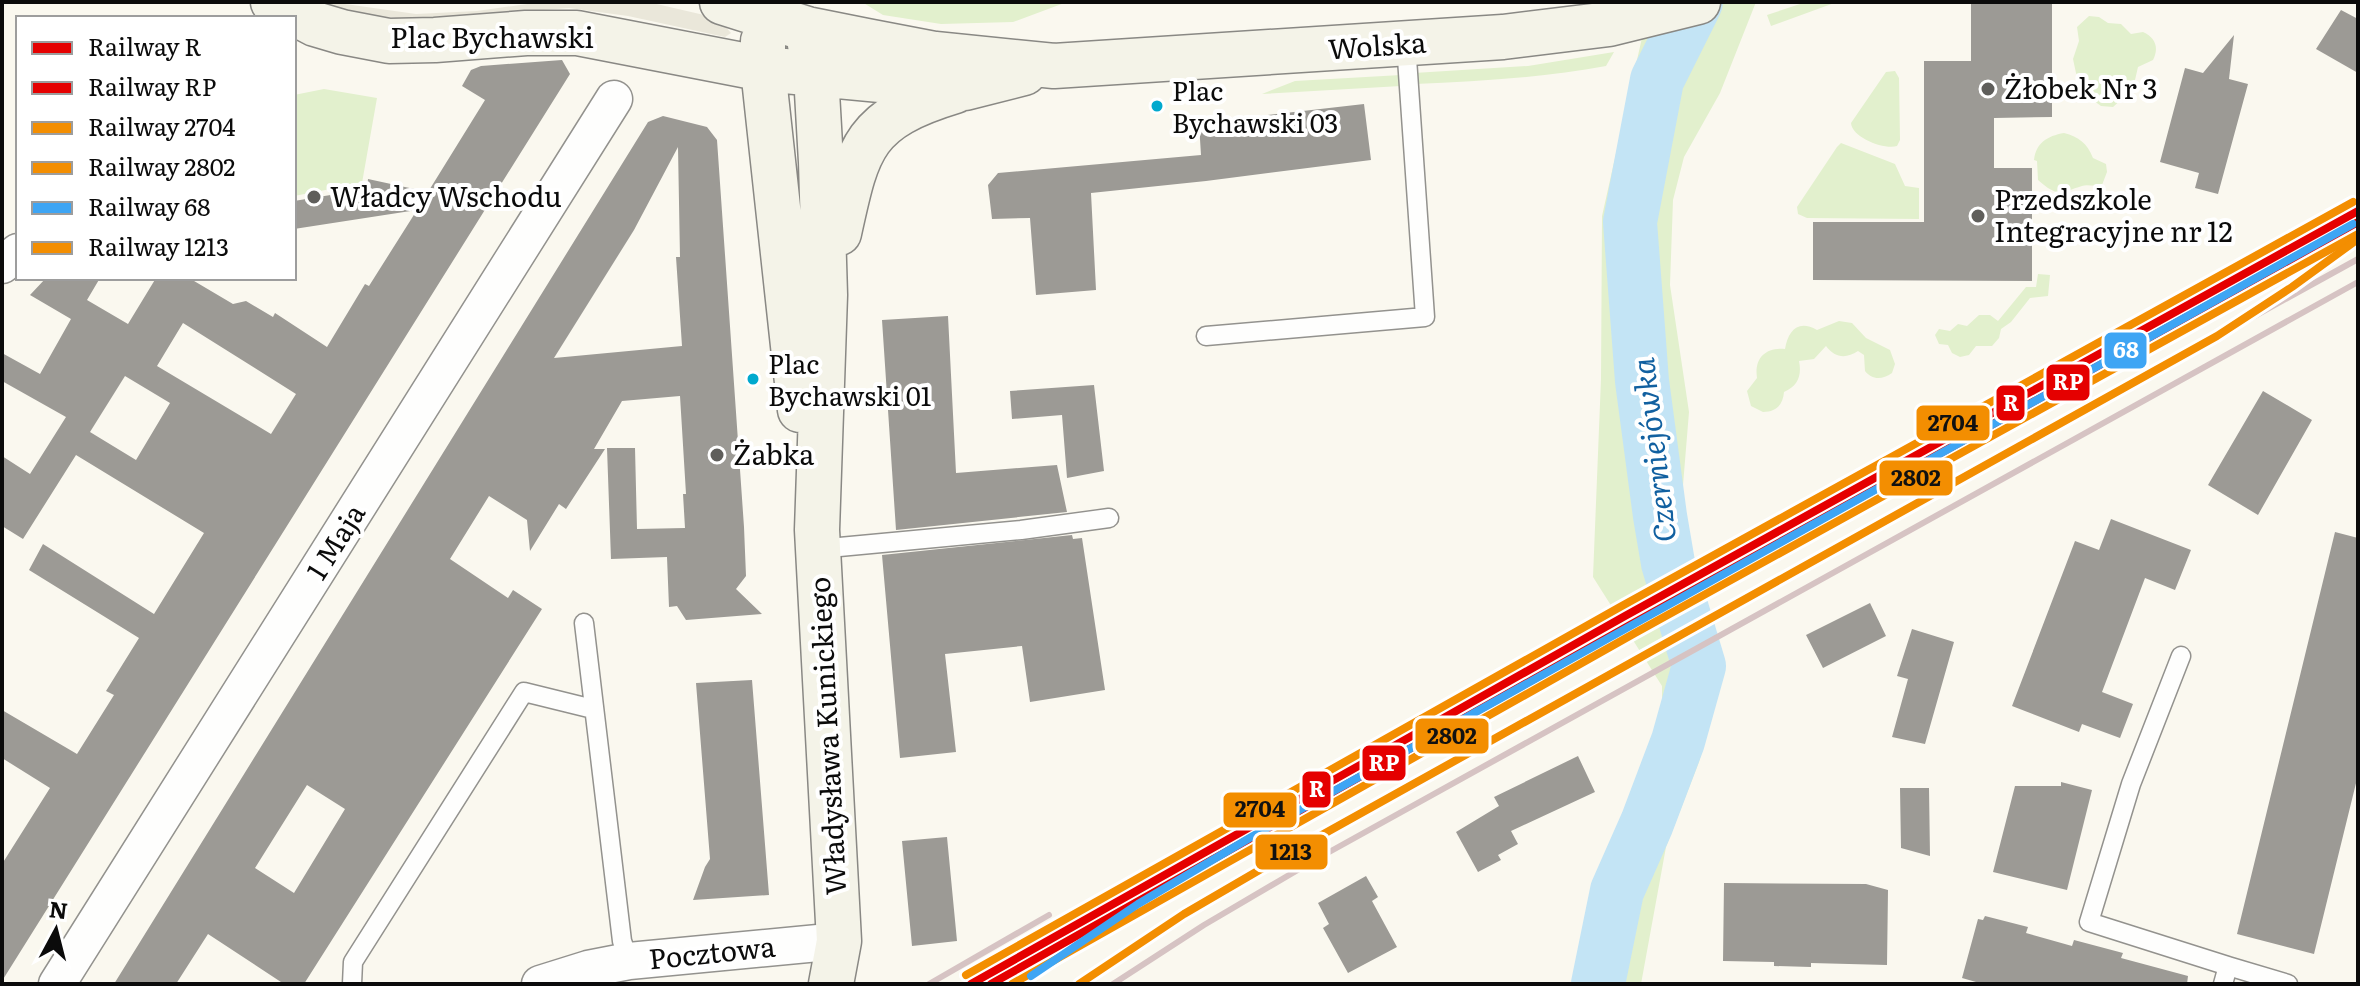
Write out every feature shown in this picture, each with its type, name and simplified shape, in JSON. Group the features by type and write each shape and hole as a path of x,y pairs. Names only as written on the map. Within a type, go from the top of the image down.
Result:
{"main road":[{"name":"Plac Bychawski","path":"273,2 315,24 389,41 577,33 763,69 816,75"},
{"path":"722,2 784,12"},
{"name":"Wolska","path":"784,12 935,54 1054,66 1503,37 1635,19 1698,2"},
{"path":"763,69 784,12"},
{"path":"784,12 816,75"},
{"name":"Wolska","path":"816,75 965,88 1054,66"},
{"name":"Władysława Kunickiego","path":"763,69 793,354 818,539"},
{"name":"Władysława Kunickiego","path":"816,75 825,295 818,539 839,941 831,984"},
{"name":"Władysława Kunickiego","path":"825,295 850,181 857,159 868,141 907,108 965,88"},
{"name":"Władysława Kunickiego","path":"839,941 857,984"}],"street":[{"name":"1 Maja","path":"57,984 614,99"},
{"name":"Pocztowa","path":"540,984 588,969 629,961 839,941"}],"lane":[{"path":"1206,336 1425,317 1406,44"},
{"path":"818,539 1021,530 1109,518"},
{"path":"584,623 622,941 629,961"},
{"path":"2181,656 2131,784 2089,922 2225,975 2288,984"},
{"path":"352,984 353,962 524,692 593,709"}],"green space":[{"path":"862,2 1067,2 1013,22 941,24 883,15"},
{"path":"1650,2 1756,2 1720,93 1684,157 1673,200 1670,285 1689,412 1680,522 1715,665 1713,713 1699,762 1666,847 1641,984 1578,984 1594,886 1662,729 1662,686 1593,577 1601,379 1602,216"},
{"path":"1806,2 1837,2 1771,26 1767,15"},
{"path":"2089,16 2121,24 2131,34 2143,32 2155,44 2153,60 2138,67 2135,80 2124,87 2123,98 2113,107 2101,106 2094,101 2076,73 2073,59 2079,41 2077,27"},
{"path":"1614,52 1606,66 1582,70 1415,84 1414,73 1528,66"},
{"path":"1895,71 1899,78 1900,140 1897,146 1892,147 1863,138 1851,123 1886,72"},
{"path":"1401,75 1401,86 1262,94 1295,81"},
{"path":"324,89 377,98 362,183 296,196 296,95"},
{"path":"2064,133 2082,141 2093,158 2106,164 2107,172 2102,185 2084,185 2059,192 2038,180 2037,161 2034,160 2037,149 2048,138"},
{"path":"1841,143 1895,164 1905,186 1919,188 1919,219 1807,218 1798,214 1797,207"},
{"path":"2038,274 2050,275 2048,296 2030,298 2011,322 2001,329 1999,338 1992,346 1976,346 1969,355 1960,357 1952,353 1948,345 1939,344 1935,335 1939,329 1950,331 1958,324 1967,326 1979,315 1990,315 1998,321 2026,287 2036,287"},
{"path":"1839,321 1852,323 1866,338 1890,350 1895,364 1892,373 1881,378 1874,377 1865,371 1864,355 1858,351 1841,356 1826,346 1814,359 1799,361 1798,380 1784,392 1778,407 1763,412 1751,406 1747,391 1757,378 1757,365 1763,355 1772,350 1785,349 1791,332 1799,326 1817,330"}],"shaded area":[{"path":"311,2 416,14 477,11 541,2 648,2 704,15 724,25 731,33 725,37 628,16 569,8 416,20 355,14"}],"building":[{"path":"1971,2 2052,2 2052,117 1994,118 1994,168 2032,168 2032,281 1813,280 1813,222 1924,222 1924,61 1971,61"},
{"path":"2341,10 2358,19 2358,73 2316,49"},
{"path":"2234,35 2229,79 2248,84 2218,194 2195,188 2199,173 2160,162 2185,68 2203,73"},
{"path":"562,60 570,74 2,981 2,864 50,788 2,758 2,710 77,754 114,695 106,691 139,638 29,570 43,544 154,614 204,533 76,455 23,539 2,526 2,456 30,474 66,417 2,381 2,353 40,374 71,319 30,295 44,280 99,280 87,300 128,324 155,280 192,280 233,304 246,301 273,317 275,313 327,347 365,284 369,286 417,210 296,229 296,201 367,189 368,179 428,192 485,100 462,86 471,70 481,66","holes":["183,323 296,394 271,434 157,366","125,376 170,403 136,460 90,432"]},
{"path":"1364,104 1371,160 1091,193 1096,290 1036,295 1030,218 992,219 988,185 998,173 1201,155 1199,123"},
{"path":"663,116 707,127 717,140 744,527 746,576 736,589 762,614 686,620 677,606 669,607 667,557 611,559 607,448 635,448 637,529 685,528 680,396 622,401 594,449 605,449 566,509 559,504 530,551 527,520 489,496 450,559 508,598 513,590 542,609 304,984 284,984 208,934 176,984 114,984 648,122","holes":["678,147 680,257 676,257 682,346 554,358 634,230","307,785 345,809 294,893 255,868"]},
{"path":"948,316 956,473 1057,465 1067,512 896,530 882,320"},
{"path":"1094,385 1104,471 1067,478 1062,415 1012,419 1010,391"},
{"path":"2263,391 2312,420 2258,515 2208,485"},
{"path":"2111,519 2191,550 2175,590 2145,578 2102,692 2133,704 2120,738 2082,724 2079,732 2012,706 2075,541 2099,550"},
{"path":"2335,532 2358,538 2358,775 2314,954 2237,934"},
{"path":"1072,535 1073,539 1082,538 1105,690 1030,702 1022,646 945,654 956,752 900,758 882,555"},
{"path":"1870,603 1886,636 1823,668 1806,635"},
{"path":"1912,629 1954,642 1925,744 1892,737 1908,679 1897,676"},
{"path":"752,680 769,895 693,900 710,859 696,683"},
{"path":"1578,756 1595,792 1511,831 1518,844 1498,855 1501,860 1478,872 1456,832 1499,806 1494,797"},
{"path":"2061,782 2092,790 2067,890 1993,872 2015,786 2061,786"},
{"path":"1900,788 1929,788 1930,856 1901,848"},
{"path":"947,837 957,941 912,946 902,841"},
{"path":"1366,876 1378,897 1372,901 1397,947 1348,973 1323,928 1329,924 1318,903"},
{"path":"1724,883 1866,884 1888,890 1887,965 1811,963 1811,967 1774,966 1774,962 1723,961"},
{"path":"1985,916 2028,927 2026,933 2072,946 2074,940 2123,953 2121,958 2188,976 2187,984 1983,984 1962,978 1978,919 1983,920"}],"waterway":[{"name":"Czerniejówka","path":"1598,984 1617,891 1678,741 1699,666 1668,563 1660,516 1642,381 1630,222 1657,80 1696,2"}],"railway":[{"path":"2168,364 2358,259"},
{"path":"1113,984 1204,925 1313,861 2358,282"},
{"path":"929,984 1049,915"}],"rail line":[{"name":"2704","path":"966,975 1620,607 2353,202"},
{"name":"R","path":"971,984 1625,616 2358,211"},
{"name":"RP","path":"991,984 1630,625 2358,222"},
{"name":"68","path":"1031,976 1138,904 1253,836 2353,224"},
{"name":"2802","path":"1012,984 1635,633 2358,234"},
{"name":"1213","path":"1079,984 1184,914 1268,865 2217,336 2358,239"}],"place":[{"name":"Żłobek Nr 3","path":"1988,89"},
{"name":"Plac Bychawski 03","path":"1157,106"},
{"name":"Władcy Wschodu","path":"314,197"},
{"name":"Przedszkole Integracyjne nr 12","path":"1978,216"},
{"name":"Plac Bychawski 01","path":"753,379"},
{"name":"Żabka","path":"717,455"}]}
